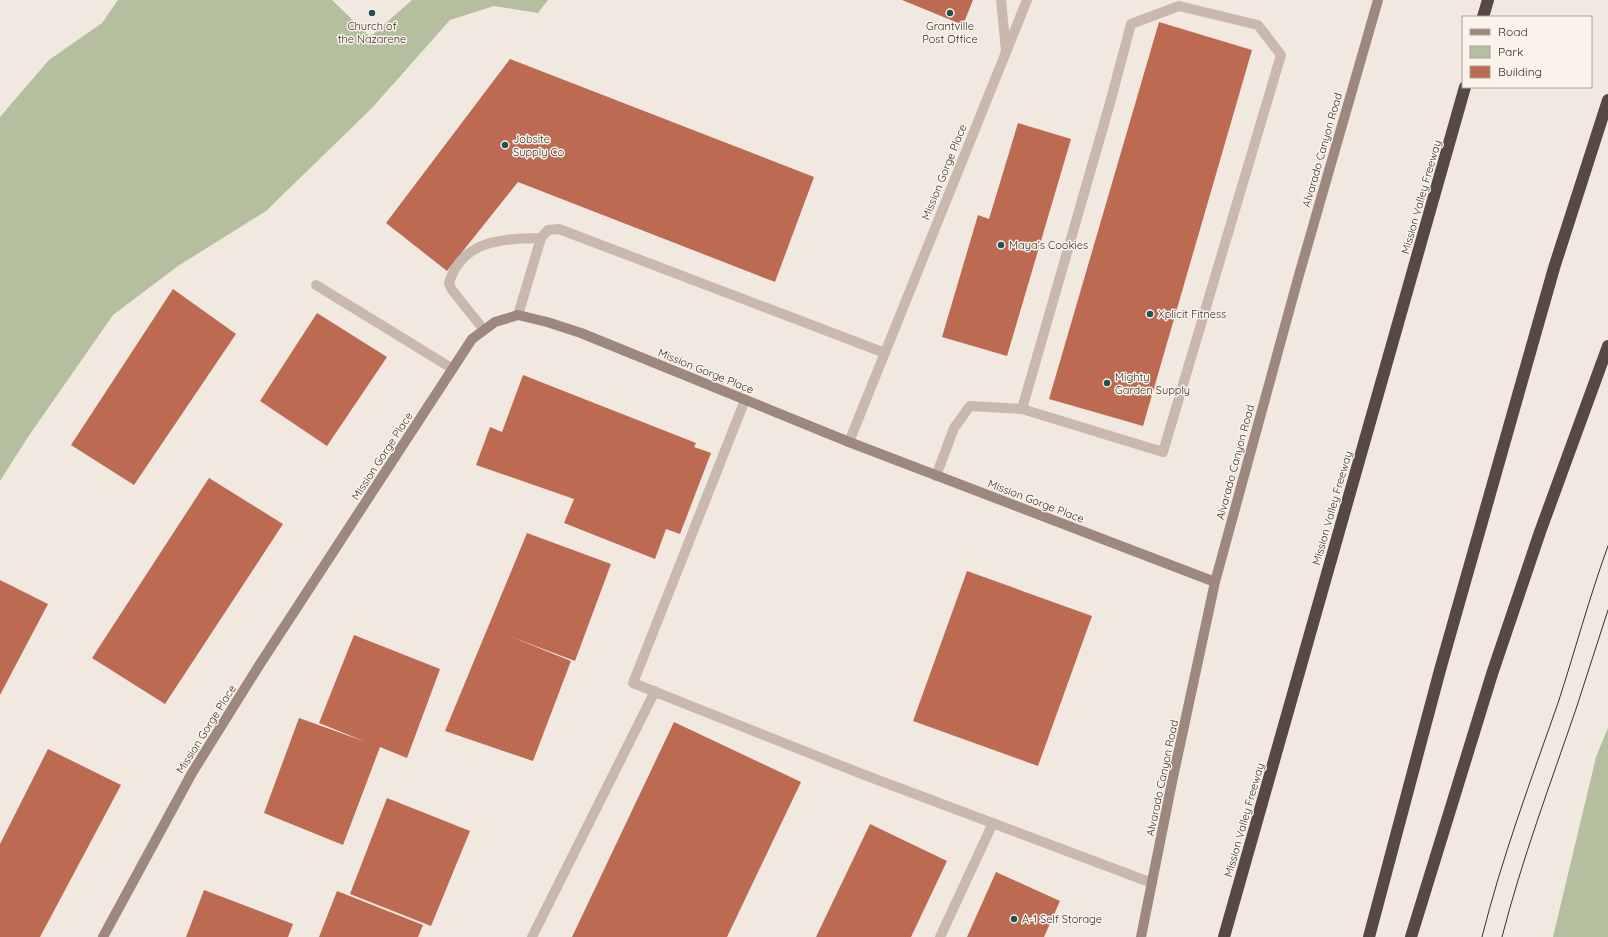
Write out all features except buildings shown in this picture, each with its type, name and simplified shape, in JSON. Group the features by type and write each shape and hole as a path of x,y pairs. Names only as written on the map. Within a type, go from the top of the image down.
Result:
{"highway":[{"path":"1476,16 1479,0"},
{"path":"1483,16 1488,0"},
{"name":"Mission Valley Freeway","path":"1224,937 1464,91"},
{"path":"1370,937 1440,670 1552,276 1608,100"},
{"path":"1411,937 1492,674 1540,532 1608,346"}],"street":[{"path":"1001,0 1006,51"},
{"name":"Mission Gorge Place","path":"849,442 1027,0"},
{"name":"Alvarado Canyon Road","path":"1141,937 1215,582 1297,282 1378,0"},
{"path":"936,476 954,428 970,406 1022,409 1163,452 1281,55 1258,25 1179,6 1131,24 1110,103 1022,409"},
{"path":"518,315 542,238 548,230 559,229 884,353"},
{"path":"484,330 452,290 449,283 451,276 460,261 472,250 488,243 512,238 542,238"},
{"path":"316,285 453,369"},
{"name":"Mission Gorge Place","path":"103,937 192,773 260,664 472,339 495,322 518,315 547,322 581,333 849,442 1215,582"},
{"path":"745,400 633,683 862,774 1152,883"},
{"path":"532,937 655,691"},
{"path":"940,937 993,823"}],"green space":[{"path":"118,0 332,0 370,37 412,0 548,0 538,13 494,6 450,20 372,108 266,211 178,266 113,315 28,437 0,481 0,117 49,60 102,23"},
{"path":"1608,728 1608,937 1553,937 1596,757"}],"tram line":[{"path":"1482,937 1508,848 1558,703 1608,546"},
{"path":"1502,937 1527,851 1576,709 1608,610"}],"place":[{"name":"Church of the Nazarene","path":"372,13"},
{"name":"Grantville Post Office","path":"950,13"},
{"name":"Jobsite Supply Co","path":"505,145"},
{"name":"Maya’s Cookies","path":"1001,245"},
{"name":"Xplicit Fitness","path":"1150,314"},
{"name":"Mighty Garden Supply","path":"1107,383"},
{"name":"A-1 Self Storage","path":"1014,919"}]}
